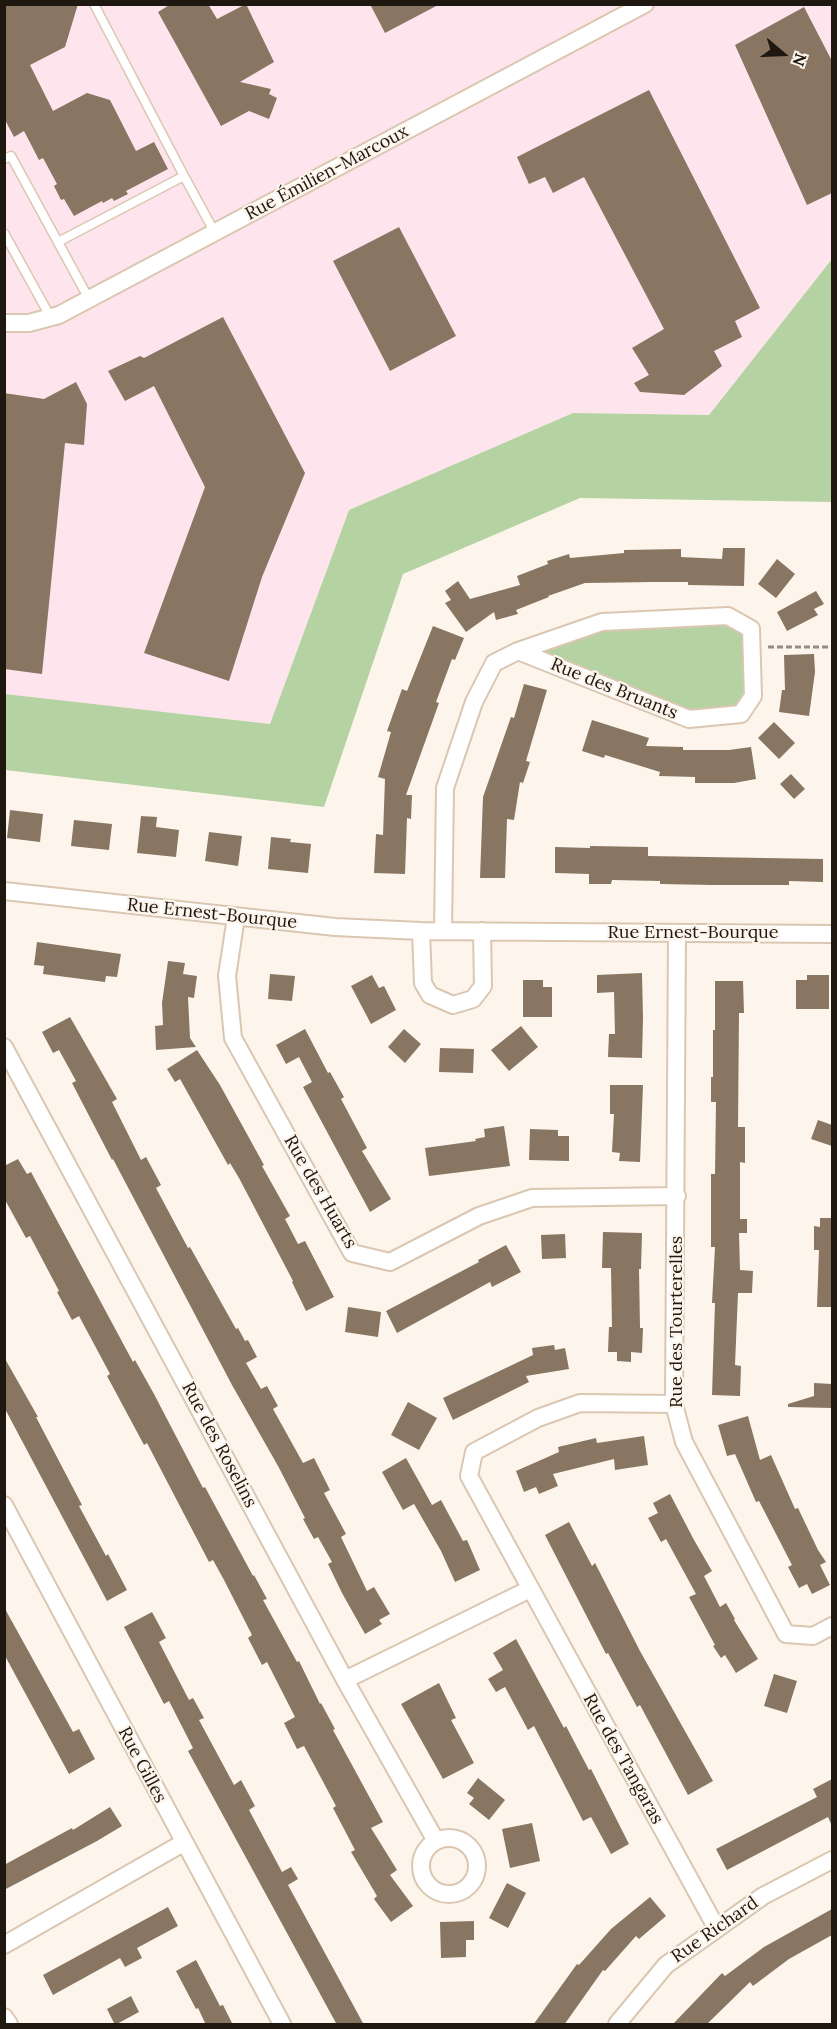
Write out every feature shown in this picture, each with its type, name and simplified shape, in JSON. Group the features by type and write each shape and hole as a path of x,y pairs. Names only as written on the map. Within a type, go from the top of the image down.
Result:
{"street":[{"name":"Rue Émilien-Marcoux","path":"4,323 29,323 51,318 90,300 645,4"},
{"name":"Rue des Bruants","path":"442,931 445,788 474,702 494,663 518,651 602,622 728,616 751,629 753,696 741,714 689,719 518,651"},
{"name":"Rue Ernest-Bourque","path":"5,892 335,927 421,931 832,934"},
{"name":"Rue des Huarts","path":"236,917 227,976 233,1038 352,1254 390,1262 479,1216 532,1198 677,1196"},
{"path":"421,931 423,983 430,995 453,1005 473,999 483,986 482,931"},
{"name":"Rue des Tourterelles","path":"677,934 674,1404 684,1442 786,1634 813,1636 832,1626"},
{"name":"Rue des Roselins","path":"4,1047 345,1680 436,1841"},
{"name":"Rue des Tangaras","path":"674,1404 580,1403 538,1418 474,1452 469,1476 717,1929"},
{"name":"Rue Gilles","path":"4,1505 282,2025"},
{"path":"345,1680 530,1589"},
{"path":"4,1945 183,1843"},
{"name":"Rue Richard","path":"617,2025 666,1965 762,1896 832,1860"},
{"path":"4,2017 9,2025"}],"lane":[{"path":"94,4 215,233"},
{"path":"4,159 11,156 90,300"},
{"path":"58,242 184,176"},
{"path":"4,233 51,318"}],"path":[{"path":"753,647 832,647"}],"shaded area":[{"path":"5,5 832,5 832,259 709,415 573,413 349,510 270,724 5,694"}],"green space":[{"path":"832,259 832,502 580,498 403,574 324,807 5,770 5,694 270,724 349,510 573,413 709,415"},
{"path":"728,616 751,629 753,696 741,714 689,719 518,651 602,622"}],"building":[{"path":"4,4 78,4 65,47 30,65 53,111 87,93 110,100 136,151 154,142 168,169 126,191 128,194 114,201 112,198 103,203 102,201 74,216 64,199 61,200 54,186 57,184 43,158 39,160 24,131 14,137 4,118"},
{"path":"171,4 208,4 217,19 246,4 274,62 240,82 271,89 269,94 277,98 269,119 249,111 221,126 158,12"},
{"path":"370,4 440,4 385,33"},
{"path":"804,7 832,61 832,193 807,205 735,45"},
{"path":"649,90 760,308 735,321 742,337 714,351 722,366 684,395 640,392 634,383 649,375 632,348 664,329 584,177 553,193 545,177 529,184 517,157"},
{"path":"399,227 456,336 390,371 333,261"},
{"path":"223,317 305,473 262,577 229,681 144,653 205,487 154,386 125,401 108,371 140,356 144,358"},
{"path":"76,382 87,404 84,445 65,443 42,674 4,669 4,393 44,399"},
{"path":"723,548 745,548 744,586 688,585 688,582 585,583 516,610 518,614 496,620 494,612 466,632 445,603 451,600 445,591 458,581 470,599 520,585 517,576 548,564 547,561 569,554 570,558 624,553 624,550 681,549 681,557 722,559"},
{"path":"777,559 795,574 776,598 758,584"},
{"path":"816,591 824,604 814,609 818,615 787,631 777,612"},
{"path":"433,626 464,638 455,660 452,659 436,702 439,703 406,795 412,795 411,819 407,818 405,874 374,873 376,834 383,835 385,779 378,777 391,732 387,731 402,689 407,691"},
{"path":"814,654 815,672 809,716 779,712 782,690 785,690 784,655"},
{"path":"524,684 547,690 526,761 530,762 523,783 520,782 514,820 507,819 505,878 480,878 483,797 511,717 514,718"},
{"path":"592,720 649,738 646,746 683,747 683,750 729,750 751,747 756,779 734,783 695,783 695,777 659,776 660,772 605,755 604,758 582,751"},
{"path":"774,722 795,743 779,759 758,738"},
{"path":"791,774 805,789 794,799 780,784"},
{"path":"10,810 43,814 40,842 7,838"},
{"path":"141,816 157,817 156,827 179,830 176,857 137,853"},
{"path":"74,820 112,824 109,850 71,846"},
{"path":"209,832 242,836 238,866 205,861"},
{"path":"271,837 311,844 308,873 268,869"},
{"path":"590,846 648,847 648,856 823,859 823,882 789,881 789,885 712,885 612,880 611,884 589,884 589,874 555,873 555,847 590,848"},
{"path":"37,942 121,954 117,977 106,976 105,982 43,974 44,966 34,965"},
{"path":"168,961 185,963 183,974 197,976 194,998 188,997 190,1038 196,1047 156,1050 155,1026 163,1025 162,1003"},
{"path":"642,973 642,1058 608,1057 609,1034 615,1034 614,992 597,993 597,975"},
{"path":"270,974 295,976 292,1001 268,999"},
{"path":"372,975 379,988 384,986 396,1010 371,1024 351,986"},
{"path":"807,975 829,975 829,1009 796,1009 796,980 807,980"},
{"path":"523,980 543,980 543,987 552,987 552,1017 523,1017"},
{"path":"715,981 743,981 744,1013 739,1013 738,1127 745,1127 745,1163 740,1162 740,1219 747,1219 747,1233 739,1233 740,1270 753,1271 752,1293 738,1293 735,1365 741,1366 740,1396 712,1395 715,1303 712,1303 715,1247 711,1247 711,1174 715,1174 716,1102 711,1102 711,1077 713,1077 713,1030 715,1030"},
{"path":"70,1017 117,1099 112,1102 141,1160 146,1157 161,1185 156,1188 188,1248 190,1247 236,1329 238,1328 245,1341 248,1340 257,1357 246,1363 261,1389 267,1386 278,1406 273,1409 303,1463 314,1458 330,1490 324,1493 346,1534 341,1537 367,1591 374,1587 390,1614 379,1620 382,1624 365,1634 328,1564 332,1562 318,1537 314,1539 303,1519 305,1518 278,1466 232,1385 112,1160 72,1083 76,1081 59,1050 53,1053 42,1032"},
{"path":"521,1026 538,1047 509,1071 491,1050"},
{"path":"305,1029 328,1073 330,1072 344,1097 341,1099 367,1148 362,1151 391,1199 370,1212 303,1087 312,1082 299,1057 286,1064 276,1045"},
{"path":"404,1029 421,1044 405,1063 388,1047"},
{"path":"440,1048 474,1049 473,1073 439,1072"},
{"path":"197,1050 220,1085 264,1165 262,1166 290,1216 285,1219 298,1244 305,1241 334,1297 306,1311 293,1281 239,1178 230,1163 228,1165 180,1079 175,1082 167,1069"},
{"path":"610,1085 643,1085 640,1162 619,1161 620,1153 612,1152 614,1114 610,1114"},
{"path":"818,1120 832,1125 832,1146 811,1139"},
{"path":"504,1126 510,1166 429,1176 425,1148 476,1141 475,1139 485,1137 484,1129"},
{"path":"530,1129 558,1130 558,1136 569,1136 569,1161 529,1160"},
{"path":"18,1159 27,1174 31,1172 133,1362 135,1360 203,1488 205,1487 254,1575 267,1599 263,1600 297,1662 299,1661 383,1822 371,1828 397,1870 390,1875 413,1906 391,1922 374,1899 377,1896 351,1852 355,1850 333,1808 336,1806 304,1746 297,1749 284,1723 295,1717 267,1662 262,1665 248,1638 252,1635 224,1580 213,1560 209,1562 147,1443 144,1445 107,1376 110,1374 79,1316 72,1320 30,1236 26,1238 4,1198 4,1166"},
{"path":"820,1218 832,1218 832,1307 817,1307 819,1250 814,1250 814,1226 820,1227"},
{"path":"603,1232 642,1233 641,1269 639,1269 640,1328 643,1328 642,1353 631,1352 631,1362 617,1361 617,1352 608,1352 609,1327 612,1327 611,1268 602,1268"},
{"path":"565,1234 566,1258 542,1259 541,1235"},
{"path":"506,1245 521,1272 492,1287 490,1282 397,1333 386,1311 479,1262 478,1260"},
{"path":"348,1307 381,1312 378,1337 345,1332"},
{"path":"554,1345 555,1350 565,1348 569,1369 526,1376 529,1382 453,1420 443,1398 533,1355 532,1348"},
{"path":"4,1357 38,1417 36,1417 82,1505 79,1506 127,1590 107,1601 4,1407"},
{"path":"814,1383 832,1384 832,1408 788,1407 788,1404 814,1396"},
{"path":"408,1402 437,1418 419,1450 391,1435"},
{"path":"748,1416 760,1460 771,1455 795,1509 798,1508 826,1562 820,1565 830,1585 812,1594 807,1584 799,1588 788,1567 792,1565 759,1501 756,1502 735,1454 727,1456 718,1425"},
{"path":"644,1436 648,1465 615,1470 614,1459 553,1474 558,1486 539,1494 536,1487 524,1492 516,1471 559,1452 558,1447 596,1438 597,1443"},
{"path":"406,1458 432,1505 441,1500 463,1541 467,1540 480,1570 455,1582 441,1551 414,1504 403,1510 382,1472"},
{"path":"670,1494 712,1571 704,1576 720,1607 726,1603 758,1659 736,1673 725,1655 721,1658 713,1646 715,1645 689,1597 696,1594 666,1539 661,1542 648,1518 658,1513 653,1503"},
{"path":"569,1522 592,1566 595,1563 640,1651 713,1781 688,1795 640,1705 637,1707 608,1653 606,1654 545,1535"},
{"path":"4,1607 73,1732 79,1729 95,1759 69,1774 4,1654"},
{"path":"152,1612 166,1638 159,1642 189,1700 193,1698 204,1718 199,1720 234,1785 241,1780 255,1806 249,1810 282,1872 291,1867 298,1879 288,1885 364,2025 337,2025 188,1751 193,1748 169,1701 164,1704 124,1627"},
{"path":"516,1639 564,1728 566,1726 589,1770 591,1769 629,1844 611,1854 591,1817 583,1821 534,1726 528,1730 505,1687 496,1692 488,1679 503,1670 493,1653"},
{"path":"774,1674 797,1681 787,1713 764,1706"},
{"path":"439,1683 456,1718 451,1720 474,1763 443,1779 401,1704"},
{"path":"478,1778 505,1800 489,1820 469,1804 474,1798 467,1793"},
{"path":"832,1779 832,1826 828,1817 727,1870 716,1849 817,1797 813,1789"},
{"path":"110,1807 122,1826 4,1890 4,1865 72,1828 73,1830"},
{"path":"532,1823 540,1861 510,1868 502,1829"},
{"path":"507,1883 526,1893 508,1928 489,1918"},
{"path":"650,1897 666,1916 639,1939 636,1936 605,1971 603,1970 564,2025 533,2025 577,1964 579,1965 611,1929"},
{"path":"168,1907 178,1926 137,1948 142,1958 125,1967 120,1958 53,1995 43,1975"},
{"path":"832,1909 832,1935 789,1959 753,1986 750,1982 706,2025 672,2025 722,1973 725,1976 764,1947"},
{"path":"474,1921 474,1940 466,1940 466,1957 441,1958 440,1922"},
{"path":"196,1960 220,2006 223,2005 233,2025 206,2025 198,2008 196,2009 176,1971"},
{"path":"131,1996 139,2012 115,2025 107,2009"}]}
